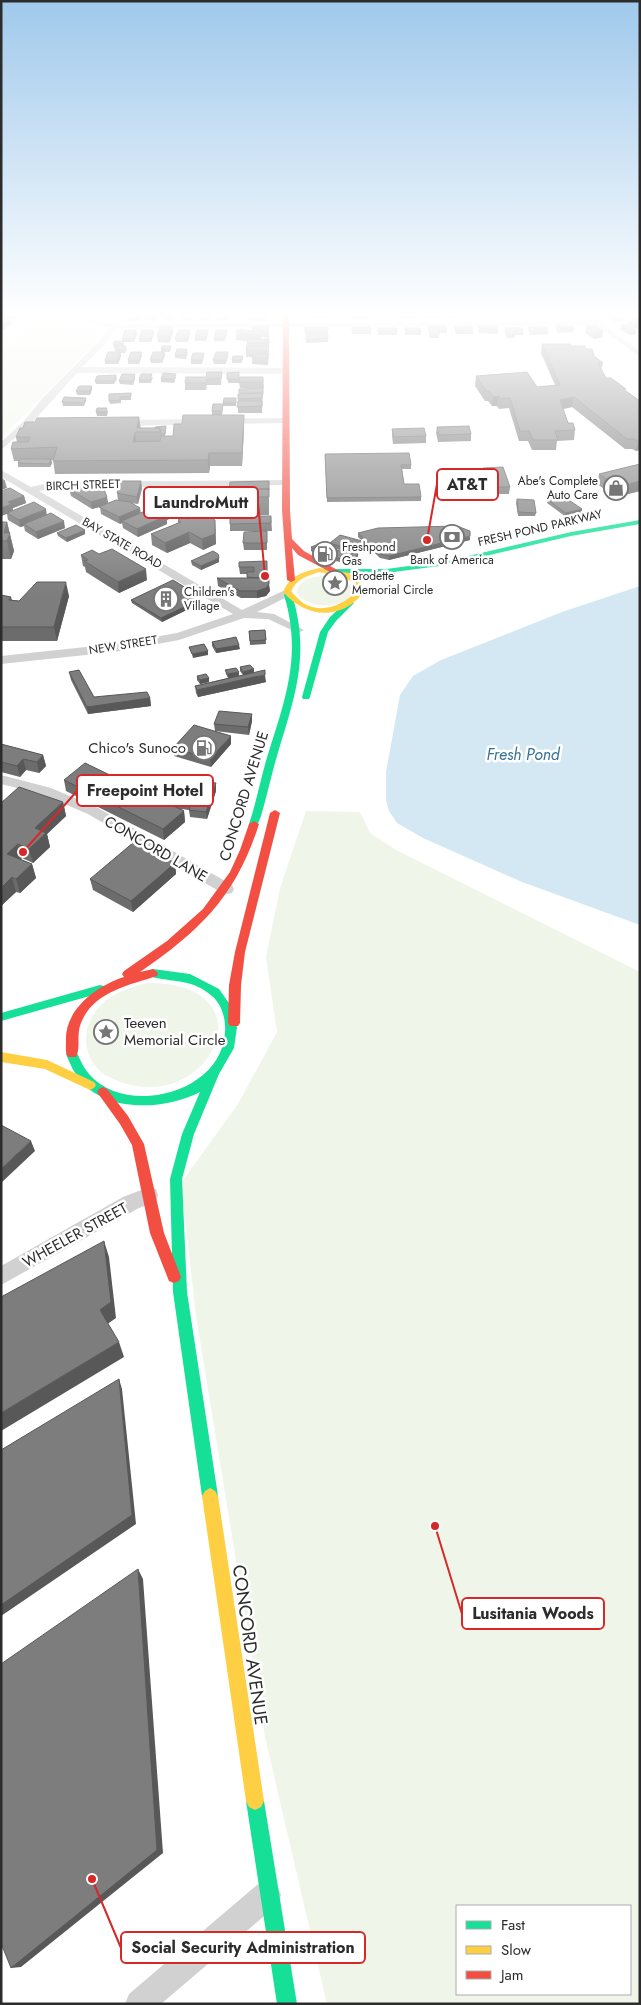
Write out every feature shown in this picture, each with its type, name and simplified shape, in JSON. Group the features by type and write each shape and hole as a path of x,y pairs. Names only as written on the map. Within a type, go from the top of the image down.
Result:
{"main road":[{"path":"286,409 286,482 291,580 287,586 288,594 298,603 314,608 334,608 368,595"},
{"name":"FRESH POND PARKWAY","path":"291,580 310,572 386,571 447,563 564,535 640,522"},
{"path":"288,538 301,553 335,571 349,576 358,584 360,593 333,619 324,632 303,709"},
{"name":"FRESH POND PARKWAY","path":"405,580 447,563"},
{"name":"CONCORD AVENUE","path":"110,985 183,936 204,917 227,889 239,868 247,846 291,689 296,664 298,630 295,613 288,594"},
{"path":"1,1057 47,1065 66,1072 100,1090 132,1100 164,1099 188,1091 213,1074 229,1053 240,952 277,806"},
{"path":"1,1018 36,1009 129,978 153,973 178,975 192,979 212,989 222,999 231,1016 233,1029"},
{"path":"100,1090 84,1078 76,1066 71,1054 70,1040 73,1026 83,1008 110,985"},
{"name":"CONCORD AVENUE","path":"213,1074 188,1134 176,1179 180,1292 287,2004"},
{"name":"CONCORD AVENUE","path":"100,1090 124,1120 138,1144 159,1240 180,1292"}],"street":[{"path":"1,447 40,409"},
{"path":"110,423 286,421"},
{"path":"27,423 40,423"},
{"name":"BAY STATE ROAD","path":"1,473 242,615"},
{"name":"BIRCH STREET","path":"29,490 53,485 286,482"},
{"name":"NEW STREET","path":"1,660 114,648 179,636 242,615 288,594"},
{"name":"NEW STREET","path":"242,615 270,616 298,630"},
{"name":"CONCORD LANE","path":"1,779 46,791 102,817 153,844 227,889"},
{"name":"WHEELER STREET","path":"1,1276 130,1203 149,1195"},
{"path":"139,2004 269,1893"}],"shaded area":[{"path":"1,409 30,409 1,438"},
{"path":"332,576 351,586 353,591 346,600 334,605 313,604 301,598 297,593 298,588 303,582 310,578"},
{"path":"306,811 360,812 370,833 398,851 640,972 640,2004 327,2004 265,1737 196,1316 181,1183 238,1104 277,1032 266,957 280,888"},
{"path":"147,983 186,989 209,1004 218,1024 214,1047 200,1067 177,1082 147,1087 113,1079 101,1072 93,1063 86,1041 87,1029 91,1018 98,1008 117,993"}],"water":[{"name":"Fresh Pond","path":"640,586 640,925 522,882 423,838 397,823 389,811 386,800 386,772 400,695 413,676 441,660 562,612"}],"building":[{"path":"97,409 107,409 106,412 96,412"},
{"path":"212,409 222,409 222,411 212,411"},
{"path":"513,409 563,409 568,423 573,423 575,430 555,431 558,440 533,440 529,431 520,431"},
{"path":"589,409 640,409 640,441 627,439"},
{"path":"183,415 244,415 242,453 209,453 208,460 53,461 57,447 11,449 13,442 28,442 30,437 16,437 25,422 35,422 37,418 139,417 137,428 160,428 160,432 135,432 133,442 160,441 161,436 173,436 174,424 182,424"},
{"path":"166,426 165,434 161,434 160,428 155,428 155,427"},
{"path":"469,426 471,434 439,435 437,427"},
{"path":"424,428 426,436 394,437 392,429"},
{"path":"409,453 411,465 401,465 404,484 419,484 421,497 327,498 325,454"},
{"path":"20,459 51,459 49,464 18,463"},
{"path":"640,464 640,481 618,487 599,474"},
{"path":"503,467 510,487 490,487 483,468"},
{"path":"121,481 141,481 137,497 117,493"},
{"path":"269,481 269,489 229,490 230,482"},
{"path":"95,484 104,489 107,497 91,502 69,489 80,488"},
{"path":"10,488 24,496 8,502 12,504 1,508 1,491"},
{"path":"230,489 269,489 269,497 229,497"},
{"path":"563,496 582,509 566,513 548,500"},
{"path":"517,499 534,500 536,513 518,512"},
{"path":"116,500 130,502 140,508 119,517 99,507"},
{"path":"34,502 46,509 19,520 7,513"},
{"path":"157,506 168,512 163,514 166,516 137,529 122,521"},
{"path":"51,513 64,521 36,532 24,524"},
{"path":"201,513 215,520 215,534 202,539 189,532 165,543 151,534 181,522 178,520 184,517 188,519"},
{"path":"230,516 271,516 271,523 230,524"},
{"path":"1,522 7,522 4,533 10,533 7,541 1,541"},
{"path":"76,525 85,530 66,538 57,533"},
{"path":"457,526 470,531 470,536 389,556 380,554 358,533 378,528"},
{"path":"267,531 267,543 243,543 244,532"},
{"path":"340,535 362,541 352,550 330,543"},
{"path":"322,543 331,548 319,553 311,547"},
{"path":"112,549 146,569 118,582 84,561 88,560 81,555 92,550 99,554"},
{"path":"335,550 358,554 354,561 331,557"},
{"path":"213,551 218,554 219,558 201,566 191,561"},
{"path":"267,561 269,584 266,588 257,591 240,591 217,578 260,578 247,577 247,572 254,572 254,567 239,567 239,562"},
{"name":"Children's Village","path":"173,580 186,588 182,590 199,600 161,618 131,600"},
{"path":"37,582 66,582 54,627 1,627 1,595 11,597 9,600 19,601"},
{"path":"265,630 266,640 250,641 249,631"},
{"path":"236,637 239,645 216,649 212,642"},
{"path":"204,644 208,651 192,654 189,647"},
{"path":"250,665 254,669 243,672 240,667"},
{"path":"236,668 239,672 228,674 225,670"},
{"path":"79,670 94,697 147,692 150,698 87,707 69,672"},
{"path":"265,670 265,675 197,690 195,686"},
{"path":"206,674 209,678 200,680 197,676"},
{"path":"219,711 252,714 248,727 214,724"},
{"name":"Chico's Sunoco","path":"194,725 231,736 210,759 173,748"},
{"path":"1,744 43,755 37,762 23,759 17,766 1,762"},
{"path":"85,763 184,811 163,829 64,780"},
{"path":"177,779 216,783 206,812 189,810 191,803 177,801 179,796 171,795"},
{"path":"19,787 63,802 35,828 46,833 29,849 18,844 7,854 32,864 16,879 12,877 1,888 1,803"},
{"path":"134,842 175,863 131,901 90,879"},
{"path":"1,1125 31,1141 1,1169"},
{"path":"104,1241 111,1302 100,1310 119,1342 1,1413 1,1297"},
{"path":"119,1379 132,1515 1,1605 1,1450"},
{"path":"138,1569 157,1850 11,1968 1,1943 1,1664"}],"traffic: fast":[{"path":"335,571 386,571 447,563 571,534 640,522"},
{"path":"254,824 290,697 297,656 294,615 288,595"},
{"path":"306,697 324,632 333,619 350,603"},
{"path":"72,1054 78,1068 95,1087 118,1097 144,1100 158,1099 182,1094 193,1090 203,1083 218,1067 228,1048 231,1037 230,1016 217,994 209,988 190,978 153,973"},
{"path":"1,1017 100,989"},
{"path":"210,1496 180,1292 176,1179 188,1134 213,1074"},
{"path":"255,1801 287,2004"}],"traffic: slow":[{"path":"319,570 346,575 358,583 359,593 351,602 336,609 319,610 302,606 287,592 289,587 299,576 319,570"},
{"path":"1,1057 47,1065 90,1085"},
{"path":"210,1496 255,1801"}],"traffic: jam":[{"path":"286,409 286,510 291,580"},
{"path":"287,538 301,553 335,571"},
{"path":"234,1023 235,985 240,952 275,813"},
{"path":"128,974 171,944 207,912 235,873 254,824"},
{"path":"72,1054 71,1037 75,1022 83,1009 94,998 122,981 153,973"},
{"path":"103,1092 124,1120 138,1144 157,1233 174,1277"}],"place":[{"name":"Abe's Complete Auto Care","path":"616,488"},
{"name":"Bank of America","path":"452,537"},
{"name":"AT&T","path":"427,540"},
{"name":"Freshpond Gas","path":"325,554"},
{"name":"LaundroMutt","path":"265,576"},
{"name":"Brodette Memorial Circle","path":"335,583"},
{"name":"Children's Village","path":"166,599"},
{"name":"Chico's Sunoco","path":"204,748"},
{"name":"Freepoint Hotel","path":"23,852"},
{"name":"Teeven Memorial Circle","path":"106,1032"},
{"name":"Lusitania Woods","path":"435,1526"},
{"name":"Social Security Administration","path":"92,1879"}]}
